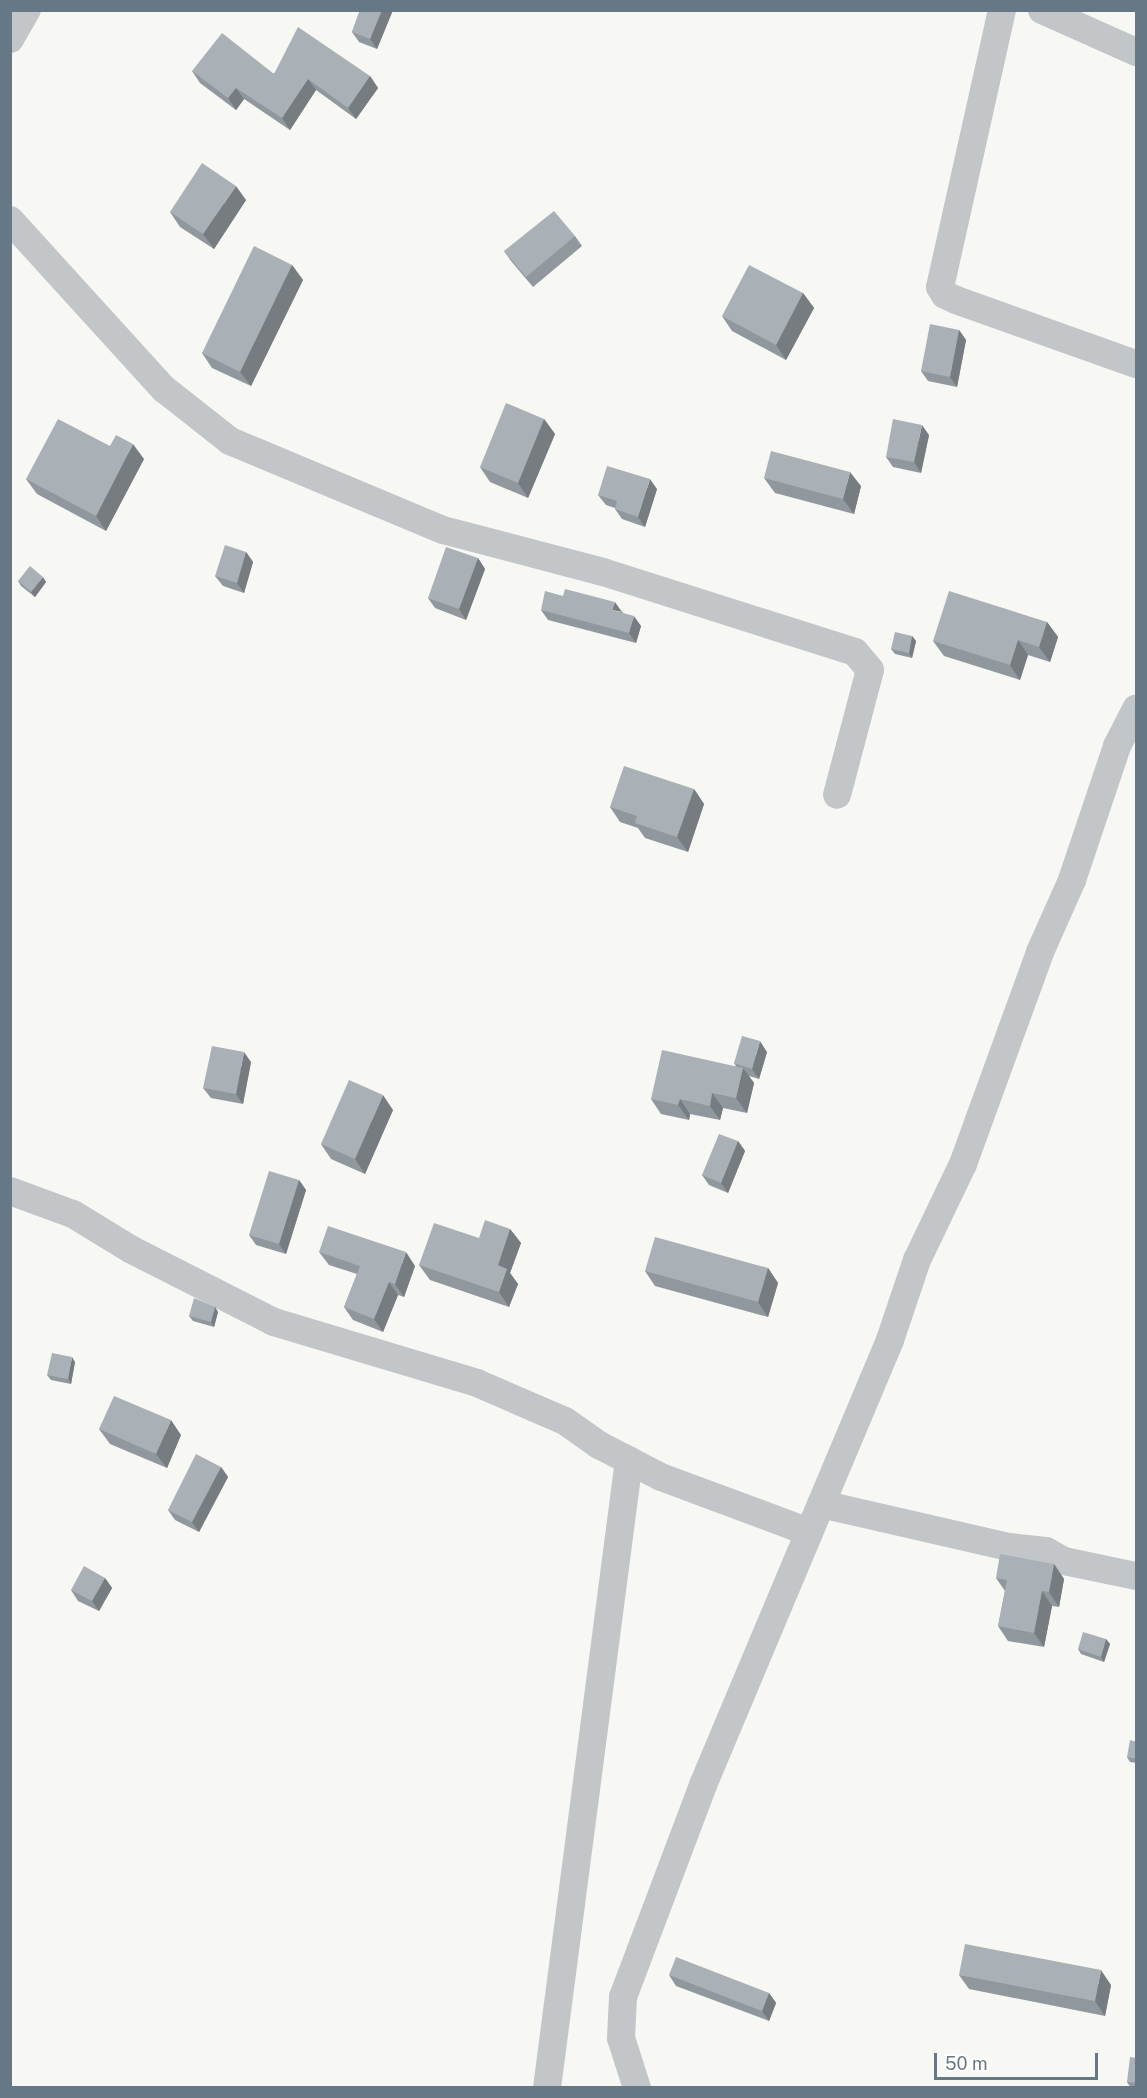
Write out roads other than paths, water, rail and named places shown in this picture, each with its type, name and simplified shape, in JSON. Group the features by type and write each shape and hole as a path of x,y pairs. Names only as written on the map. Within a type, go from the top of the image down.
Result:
{"street":[{"path":"10,39 27,10"},
{"path":"1002,10 940,287 945,295 956,300 1137,364"},
{"path":"1042,10 1137,52"},
{"path":"10,220 164,389 230,441 443,530 603,572 855,652 870,670 837,795"},
{"path":"638,2088 621,2038 622,1997 703,1785 890,1340 917,1260 963,1164 1036,962 1072,880 1117,746 1137,709"},
{"path":"10,1191 73,1214 132,1251 274,1322 477,1383 565,1421 628,1461 661,1477 809,1532"},
{"path":"547,2088 628,1461"},
{"path":"820,1504 1009,1548 1046,1551 1064,1561 1137,1576"}]}
